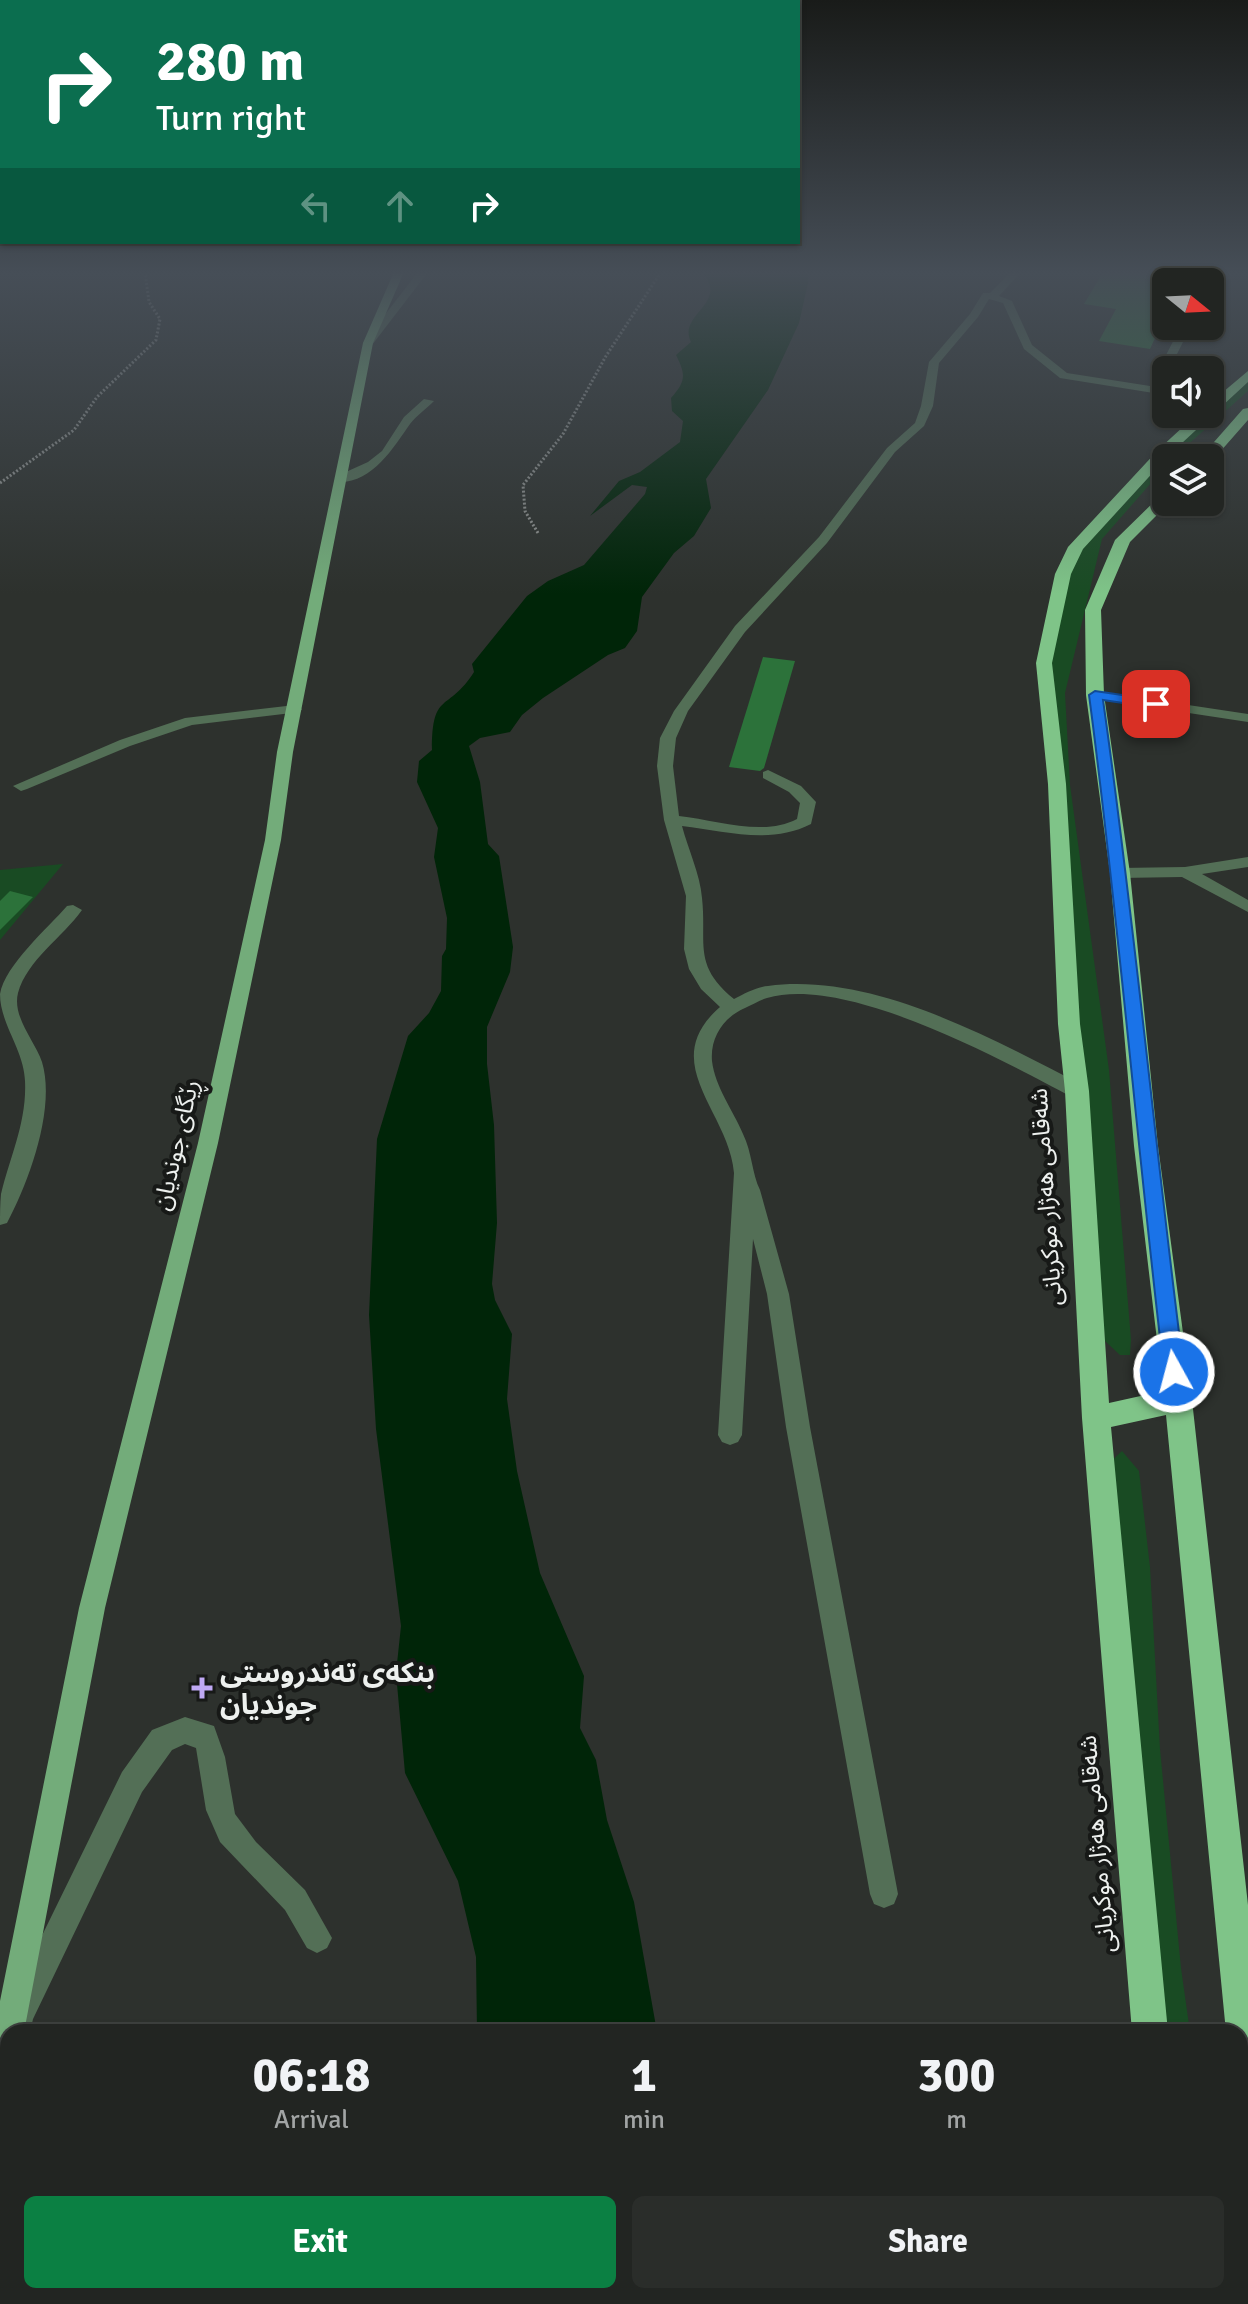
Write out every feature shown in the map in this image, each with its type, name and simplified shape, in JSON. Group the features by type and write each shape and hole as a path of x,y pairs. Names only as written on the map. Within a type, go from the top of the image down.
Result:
{"highway":[{"name":"شەقامی ھەژار موکریانی","path":"1224,396 1243,380"},
{"path":"1219,444 1248,412"},
{"name":"شەقامی ھەژار موکریانی","path":"1149,2024 1096,1418 1077,1091 1069,1024 1057,784 1044,663 1063,574 1076,547 1189,428"},
{"path":"1152,512 1123,540 1093,610 1095,695 1120,873 1146,1146 1178,1400 1243,2024"},
{"path":"1096,1418 1178,1400"}],"main road":[{"name":"ڕێگای جوندیان","path":"10,2024 92,1608 208,1143 273,840 285,752 361,380"}],"street":[{"path":"732,1007 710,989 698,969 693,949 694,896 672,820 665,766 668,738 681,711 775,588 823,540 891,450 920,424 931,380"},
{"path":"1087,380 1152,390"},
{"path":"341,479 372,465 386,453 408,419 428,401"},
{"path":"1095,695 1248,718"},
{"path":"21,786 125,743 190,721 295,709"},
{"path":"672,820 738,828 795,829 805,821 808,802 795,789 768,775"},
{"path":"1120,873 1185,872 1248,862"},
{"path":"1185,872 1248,907"},
{"path":"0,1217 11,1197 31,1135 34,1068 8,998 13,980 73,910"},
{"path":"884,1894 798,1427 778,1294 733,1129 701,1065 703,1041 717,1018 764,991 791,989 842,995 893,1007 985,1043 1077,1091"},
{"path":"730,1435 739,1312 743,1163"},
{"path":"17,2024 132,1782 162,1740 185,1730 204,1736 214,1755 216,1790 224,1820 241,1846 293,1897 317,1938"}],"path":[{"path":"0,483 74,430 97,397 115,380"},
{"path":"538,533 525,511 523,485 563,434 593,380"}],"shaded area":[{"path":"682,380 773,380 706,479 711,508 694,536 674,553 642,597 637,631 625,648 608,655 543,698 522,715 510,732 480,738 469,746 480,782 488,844 499,856 513,947 510,972 487,1027 487,1064 494,1125 497,1223 492,1284 495,1300 512,1334 507,1399 517,1471 540,1573 584,1676 580,1728 596,1760 607,1820 634,1902 656,2024 477,2024 476,1957 458,1881 405,1773 396,1673 401,1626 376,1429 369,1315 377,1139 408,1036 429,1013 441,991 442,956 446,949 447,918 434,857 438,828 417,782 419,761 432,750 438,710 465,685 474,672 472,664 527,596 548,581 584,565 645,494 647,487 632,485 590,516 619,481 640,472 680,442 683,421 672,411 671,398"},
{"path":"1245,380 1248,380 1248,391 1224,412 1224,399"},
{"path":"1192,428 1207,428 1189,444 1175,444"},
{"path":"1152,468 1152,482 1102,539 1065,693 1070,785 1109,1070 1130,1355 1120,1355 1105,1341 1069,957 1048,783 1046,692 1058,601 1077,554"},
{"path":"63,864 0,940 0,870"},
{"path":"1122,1451 1139,1471 1150,1567 1160,1749 1189,2024 1157,2024 1106,1466"}],"building":[{"path":"763,657 795,661 764,768 760,771 729,767"},
{"path":"10,891 33,897 0,930 0,901"}],"place":[{"name":"بنکەی تەندروستی جوندیان","path":"202,1688"}],"route":[{"path":"1156,704 1095,695 1120,873 1146,1146 1174,1372"}]}
